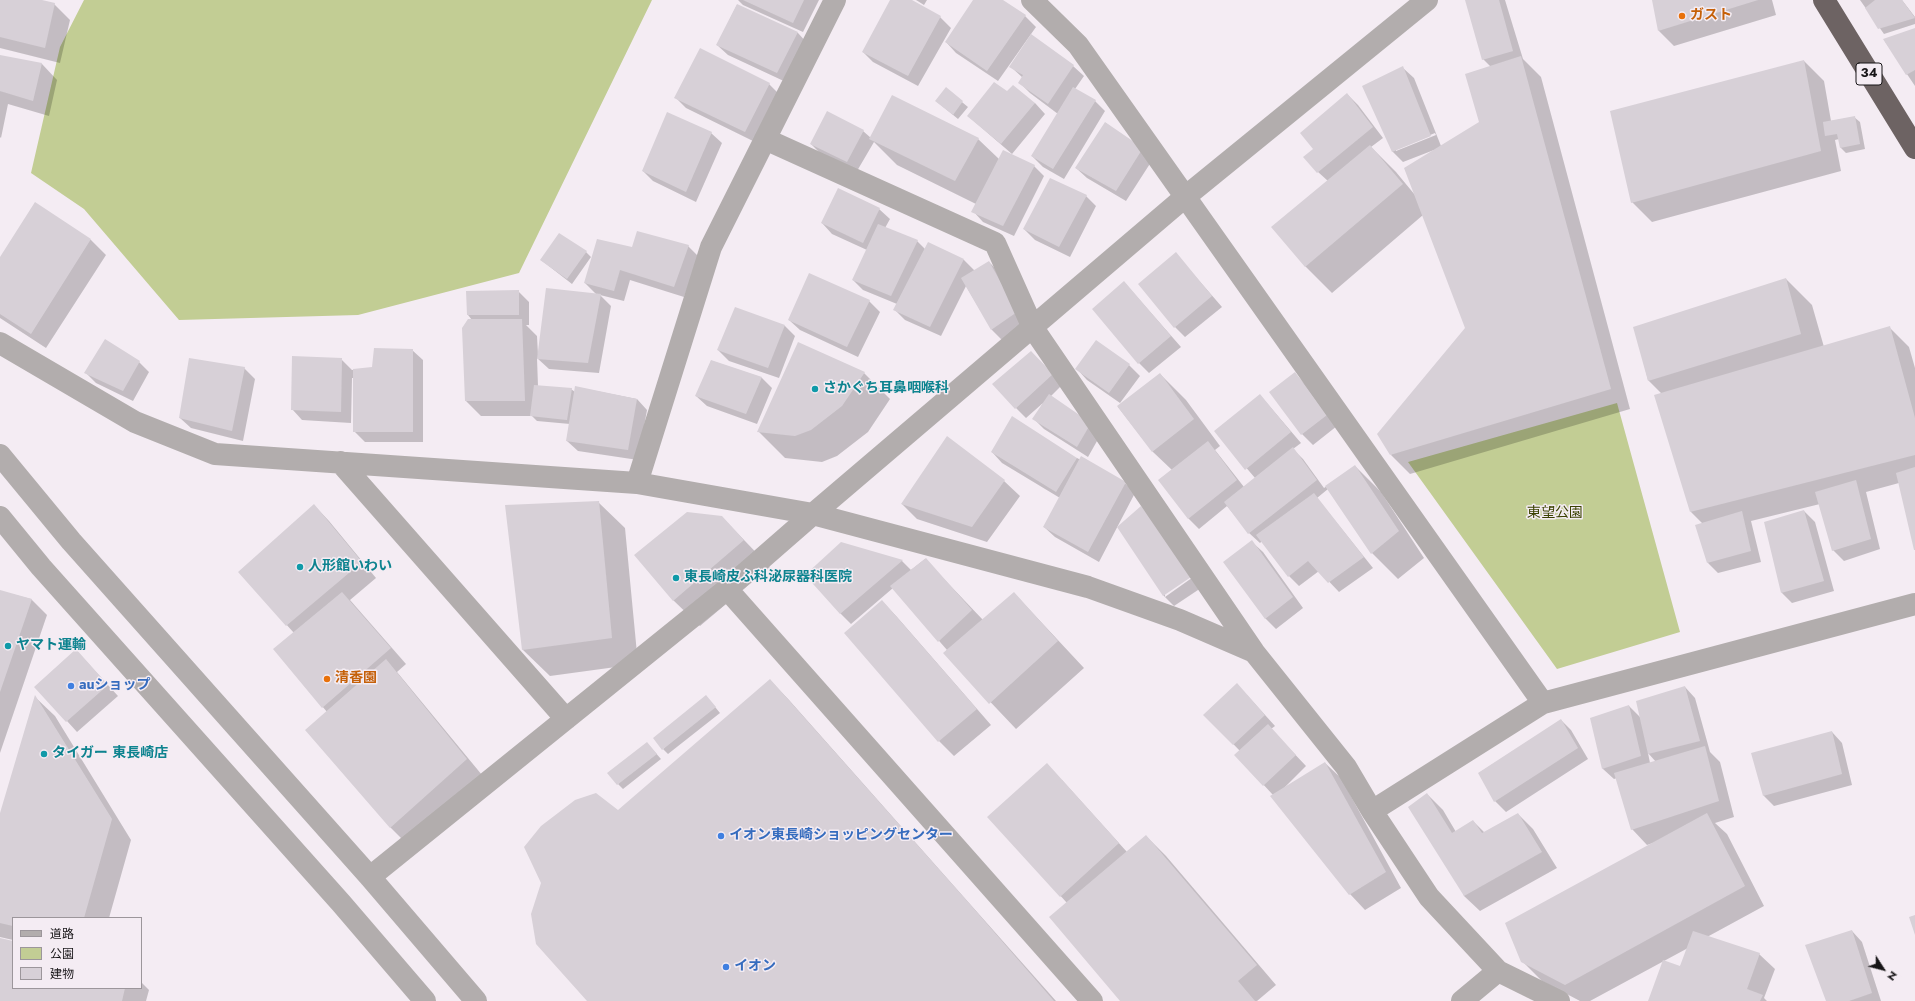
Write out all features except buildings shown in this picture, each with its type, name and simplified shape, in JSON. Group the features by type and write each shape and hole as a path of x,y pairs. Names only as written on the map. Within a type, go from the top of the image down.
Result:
{"highway":[{"name":"34","path":"1824,0 1915,148"}],"street":[{"path":"636,483 711,247 834,0"},
{"path":"1032,0 1078,45 1543,703"},
{"path":"370,877 727,589 1185,197 1427,0"},
{"path":"765,139 995,244 1033,328 1254,652 1346,767 1372,811 1429,897 1498,971 1559,1001"},
{"path":"0,343 135,422 214,454 636,483 813,514 1088,587 1180,620 1254,652"},
{"path":"0,455 71,541 370,877 476,1001"},
{"path":"340,462 566,719"},
{"path":"0,517 41,567 336,897 425,1001"},
{"path":"727,589 1092,1001"},
{"path":"1372,811 1543,703 1915,604"},
{"path":"1462,1001 1498,971"}],"green space":[{"path":"84,0 652,0 519,273 358,315 179,320 84,209 31,173 60,47"},
{"name":"東望公園","path":"1617,403 1680,632 1557,669 1408,462"}],"place":[{"name":"ガスト","path":"1682,16"},
{"name":"さかぐち耳鼻咽喉科","path":"815,389"},
{"name":"人形館いわい","path":"300,567"},
{"name":"東長崎皮ふ科泌尿器科医院","path":"676,578"},
{"name":"ヤマト運輸","path":"8,646"},
{"name":"清香園","path":"327,679"},
{"name":"auショップ","path":"71,686"},
{"name":"タイガー 東長崎店","path":"44,754"},
{"name":"イオン東長崎ショッピングセンター","path":"721,836"},
{"name":"イオン","path":"726,967"}]}
